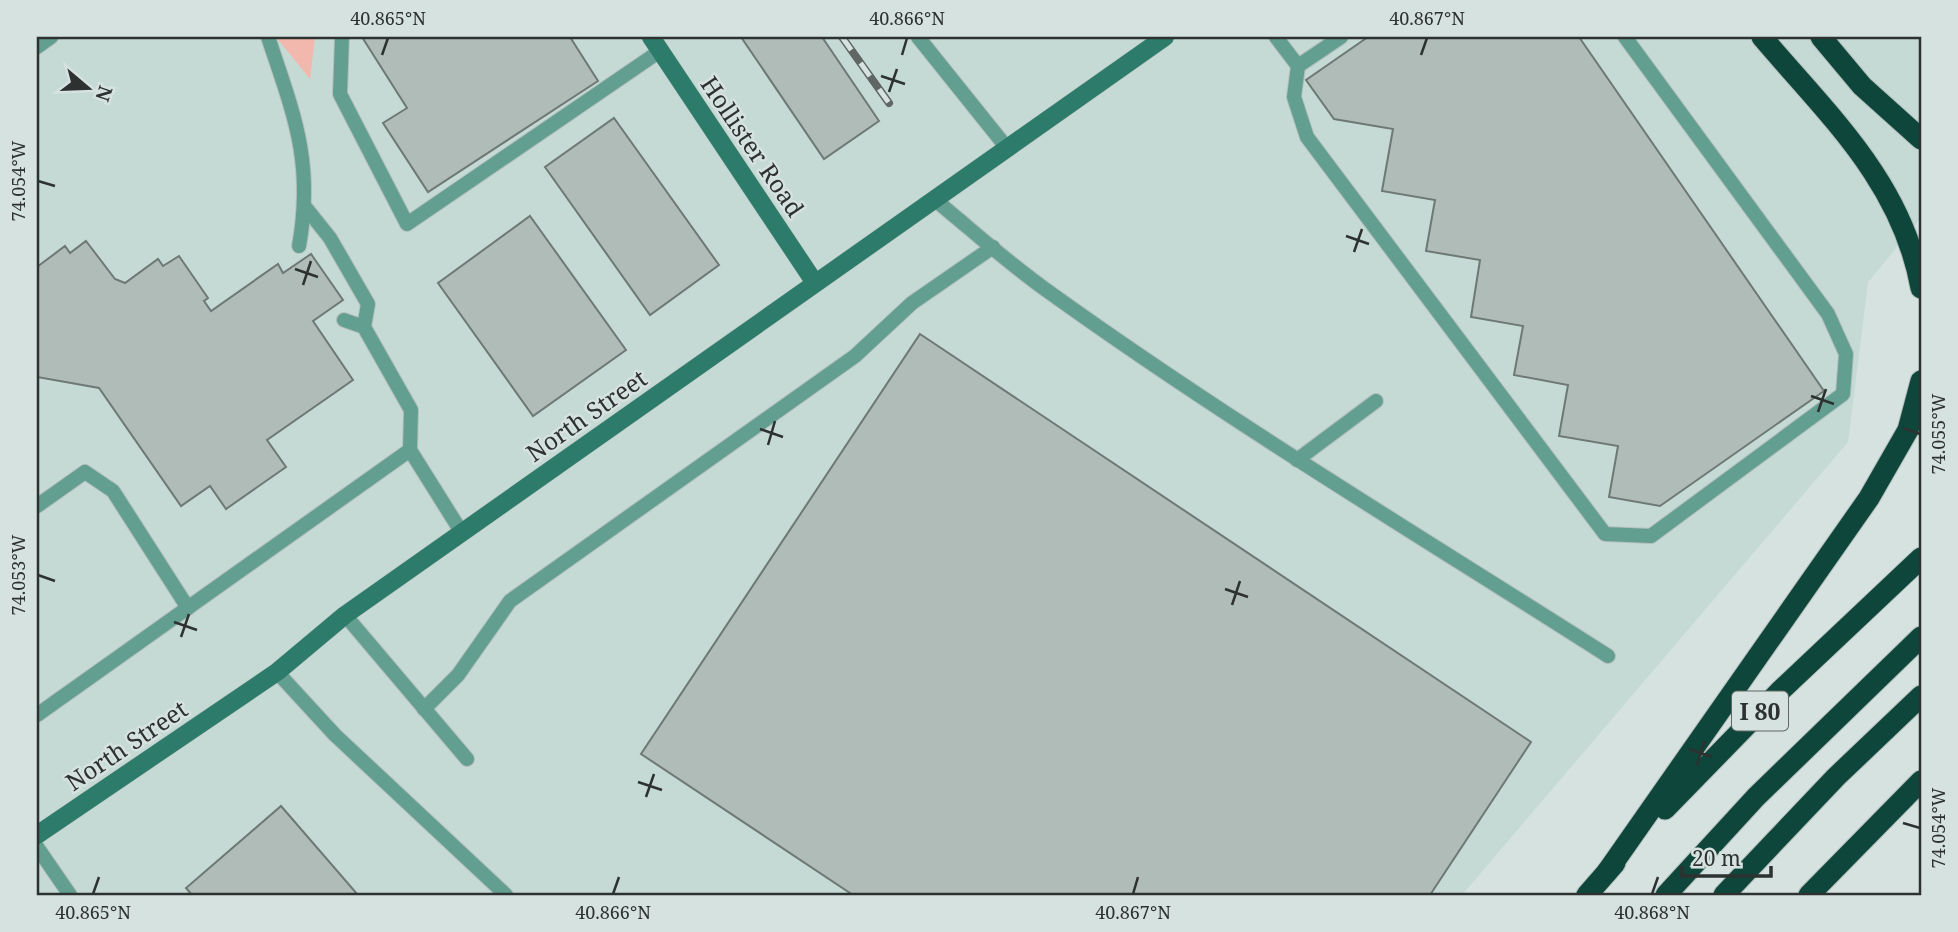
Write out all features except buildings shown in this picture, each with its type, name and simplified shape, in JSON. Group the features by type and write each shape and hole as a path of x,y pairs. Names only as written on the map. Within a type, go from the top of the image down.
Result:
{"highway":[{"path":"1762,37 1864,156 1896,207 1915,256 1921,288"},
{"path":"1821,37 1862,86 1921,139"},
{"path":"1607,872 1869,498 1908,430 1921,381"},
{"name":"I 80","path":"1587,895 1779,692 1921,558"},
{"name":"I 80","path":"1665,895 1756,797 1921,637"},
{"path":"1724,895 1836,777 1921,696"},
{"path":"1809,895 1921,781"}],"street":[{"name":"North Street","path":"37,835 277,672 345,615 1165,37"},
{"name":"Hollister Road","path":"656,44 815,283"}],"lane":[{"path":"37,47 51,37"},
{"path":"268,37 294,115 306,168 306,208 299,246"},
{"path":"342,37 340,94 407,224 656,44"},
{"path":"918,37 1007,148"},
{"path":"1276,37 1298,66 1294,97 1307,136 1605,534 1651,536 1843,394 1846,354 1828,314 1625,37"},
{"path":"1298,66 1340,37"},
{"path":"934,199 1048,291 1297,460 1608,656"},
{"path":"306,208 330,238 368,304 364,327 411,410 410,450 462,533"},
{"path":"424,709 458,675 510,601 855,356 912,303 993,247"},
{"path":"344,320 364,327"},
{"path":"1297,460 1376,401"},
{"path":"37,715 410,450"},
{"path":"37,506 85,472 113,491 188,608"},
{"path":"345,615 467,759"},
{"path":"277,672 335,735 506,895"},
{"path":"37,847 70,895"}],"shaded area":[{"path":"37,37 1921,37 1921,218 1868,282 1848,442 1462,895 37,895"},
{"path":"276,37 315,37 310,79"}],"railway":[{"path":"842,37 889,103"}]}
